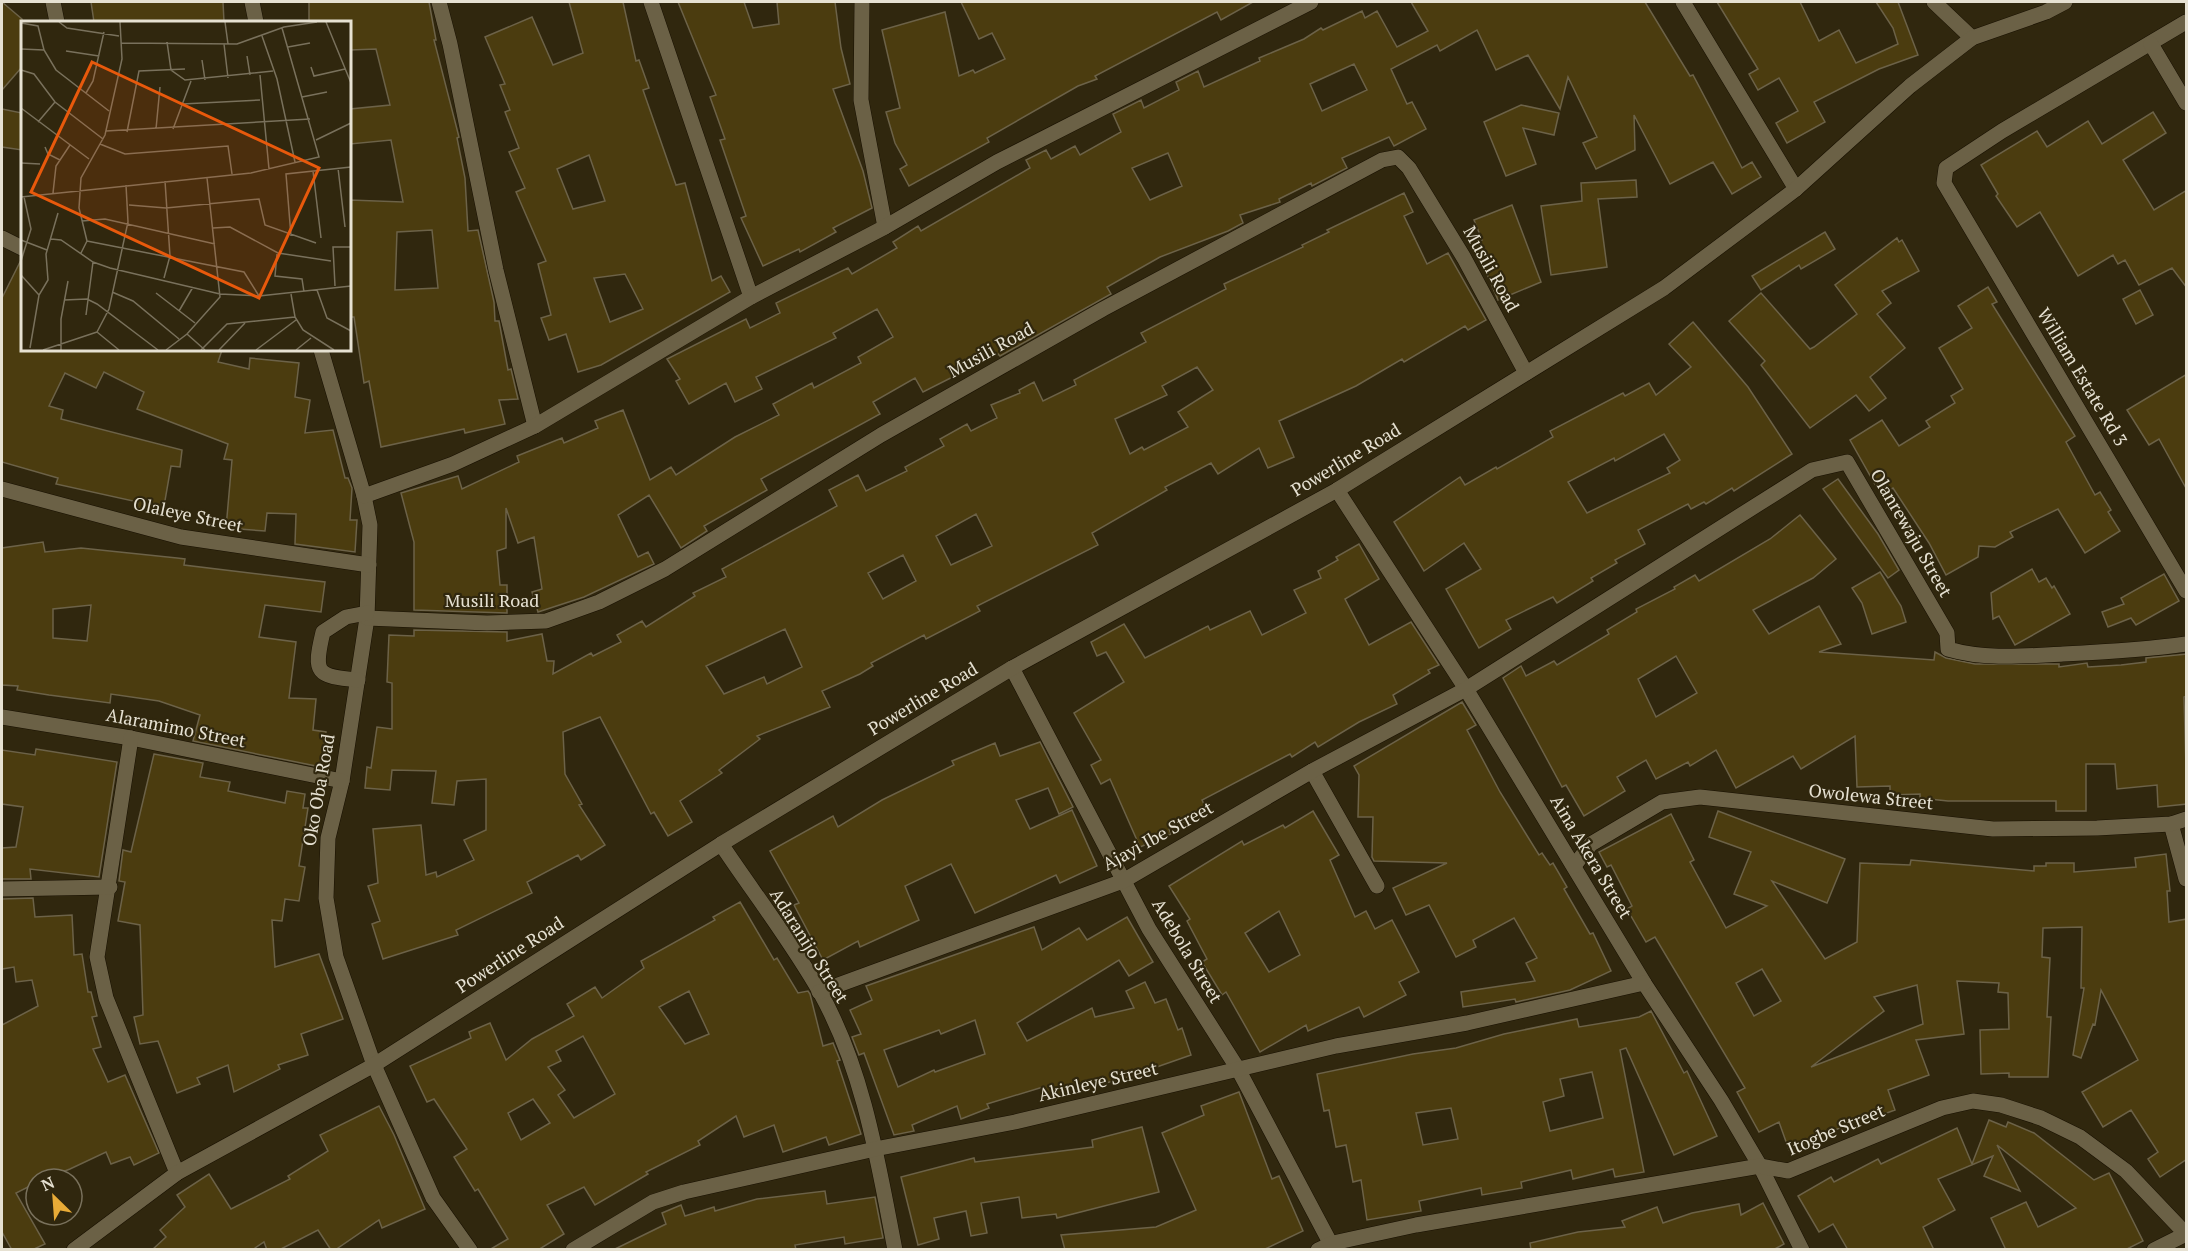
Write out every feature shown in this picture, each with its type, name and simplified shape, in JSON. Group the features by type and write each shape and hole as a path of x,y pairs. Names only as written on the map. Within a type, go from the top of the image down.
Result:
{"street":[{"path":"53,2 57,21"},
{"path":"252,2 256,21"},
{"path":"439,2 450,44 496,270 535,426"},
{"path":"651,2 751,297"},
{"path":"862,2 861,100 885,227"},
{"path":"364,496 453,464 535,426 751,297 885,227 997,162 1311,2"},
{"path":"1683,2 1796,189"},
{"path":"1934,2 1972,38"},
{"name":"Powerline Road","path":"74,1250 177,1173 374,1065 721,843 1012,668 1337,490 1664,288 1796,189 1910,86 1972,38 2046,12 2065,2"},
{"path":"2187,22 2151,44 2187,103"},
{"name":"William Estate Rd 3","path":"2151,44 2002,131 1946,168 1944,183 2187,591"},
{"name":"Musili Road","path":"367,616 486,622 546,621 598,602 665,569 922,412 1103,309 1382,160 1398,157 1409,168 1464,258 1526,373"},
{"path":"2,238 21,248"},
{"name":"Oko Oba Road","path":"321,351 364,496 370,525 367,616 342,781 328,838 326,898 336,957 374,1065 433,1198 470,1250"},
{"name":"Olanrewaju Street","path":"1466,689 1812,470 1847,462 1947,633 1948,649 1968,654 2016,656 2140,650 2187,644"},
{"name":"Olaleye Street","path":"2,489 181,537 369,565"},
{"name":"Aina Akera Street","path":"1337,490 1466,689 1644,983 1721,1100 1760,1166 1802,1250"},
{"path":"358,680 327,677 319,669 317,661 323,632 346,617 367,616"},
{"name":"Adebola Street","path":"1012,668 1149,929 1238,1069 1334,1246"},
{"name":"Ajayi Ibe Street","path":"819,992 900,960 1123,881 1312,771 1466,689"},
{"name":"Alaramimo Street","path":"2,717 131,738 342,781"},
{"path":"131,738 98,957 106,998 177,1173"},
{"path":"1312,771 1377,886"},
{"name":"Owolewa Street","path":"1574,866 1591,844 1662,802 1700,797 1993,829 2171,824 2187,819"},
{"path":"2171,824 2187,879"},
{"name":"Adaranijo Street","path":"721,843 819,992 847,1051 875,1149 895,1250"},
{"path":"2,889 110,887"},
{"name":"Akinleye Street","path":"573,1250 653,1202 684,1192 875,1149 1015,1122 1336,1046 1467,1023 1644,983"},
{"name":"Itogbe Street","path":"1318,1250 1416,1225 1760,1166 1788,1172 1942,1108 1973,1101 2001,1105 2041,1118 2080,1137 2127,1171 2187,1234"},
{"path":"2154,1250 2187,1234"}],"building":[{"path":"2,2 22,21 21,68 2,90"},
{"path":"91,2 223,2 224,21 94,21"},
{"path":"309,2 429,2 436,40 434,40 459,137 457,138 465,178 468,231 478,230 494,302 495,321 499,321 508,370 511,369 518,399 499,400 505,424 465,433 464,429 381,447 369,381 364,383 354,317 351,317 351,200 403,202 391,140 351,144 351,109 390,105 376,49 351,50 351,21 309,21","holes":["432,230 438,288 395,290 397,232"]},
{"path":"569,2 623,2 636,61 639,60 649,88 643,90 676,185 685,183 712,281 721,276 730,292 601,365 578,372 566,334 549,340 541,318 551,315 538,264 546,261 516,192 525,188 509,152 519,148 505,112 510,110 500,85 505,84 485,37 532,17 553,65 583,53","holes":["589,155 605,201 573,209 557,169","625,274 643,309 610,322 594,278"]},
{"path":"678,2 744,2 753,28 779,24 777,2 835,2 841,48 850,84 833,89 863,171 872,208 833,228 836,232 800,252 799,249 763,266 741,218 746,216 720,140 725,139 710,97 716,95"},
{"path":"961,2 1253,2 1221,20 1217,12 1095,76 1097,79 1078,86 987,138 989,142 909,186 900,169 907,165 895,143 886,112 900,108 882,30 945,12 959,76 973,70 975,73 1005,59 992,33 979,39"},
{"path":"1411,2 1645,2 1690,76 1693,75 1742,168 1752,162 1761,177 1732,194 1713,162 1670,184 1634,115 1635,150 1596,169 1583,143 1597,137 1568,77 1560,109 1528,55 1496,70 1477,30 1440,51 1437,45 1391,69 1407,104 1412,102 1426,129 1394,146 1389,137 1342,158 1347,168 1312,186 1311,183 1279,199 1280,202 1240,215 1243,223 1228,231 1160,257 1107,287 1111,294 1000,356 998,354 923,392 915,378 873,402 880,414 761,479 767,490 704,526 707,531 681,548 649,495 618,515 638,557 648,552 654,564 584,597 538,612 532,592 542,589 534,537 518,543 506,508 506,548 497,551 500,585 507,585 507,613 414,610 414,542 401,493 458,476 462,489 519,462 517,456 562,438 564,443 598,428 595,421 623,410 650,480 671,467 676,475 735,437 779,415 773,404 812,383 814,388 861,363 858,357 893,337 877,309 833,333 836,338 756,377 762,389 735,402 726,383 689,404 676,381 680,379 667,359 746,319 750,328 780,313 776,303 848,268 852,274 897,248 893,242 918,226 921,231 1030,168 1026,160 1046,150 1051,159 1075,146 1080,155 1121,132 1113,114 1141,100 1144,108 1179,90 1176,82 1198,71 1204,87 1260,61 1259,58 1304,39 1321,28 1323,30 1362,11 1365,18 1377,11 1397,47 1428,31","holes":["1354,64 1367,90 1322,111 1310,84","1168,153 1182,186 1150,200 1132,168"]},
{"path":"1717,2 1800,2 1819,41 1839,30 1856,63 1898,44 1893,28 1876,2 1898,2 1918,55 1879,69 1814,102 1825,122 1787,143 1776,123 1798,111 1779,78 1758,90 1749,74 1758,69"},
{"path":"1521,105 1559,113 1554,135 1523,128 1536,164 1506,176 1484,122"},
{"path":"2,109 21,113 21,150 2,147"},
{"path":"2153,112 2166,133 2123,160 2154,210 2187,190 2187,288 2172,268 2139,285 2125,260 2118,264 2113,255 2078,276 2040,212 2017,227 1996,196 1998,194 1981,165 2037,131 2047,147 2088,121 2102,144"},
{"path":"1636,180 1637,197 1598,199 1607,267 1551,275 1541,206 1582,201 1581,183"},
{"path":"1404,193 1413,212 1404,216 1427,264 1448,253 1486,320 1468,330 1465,326 1404,362 1402,359 1356,386 1279,421 1294,457 1268,468 1259,448 1218,474 1211,463 1165,487 1167,490 1092,533 1098,545 977,606 980,611 926,639 924,635 871,663 873,666 860,674 822,691 830,707 757,736 760,739 719,770 722,773 680,801 692,822 668,836 654,812 651,814 600,717 563,732 565,774 582,804 579,805 605,845 581,860 578,855 527,882 532,893 456,930 458,935 383,959 372,924 380,921 368,886 378,883 373,829 421,825 426,875 436,872 437,877 474,860 464,840 486,830 486,779 457,781 454,805 432,803 436,771 392,770 390,790 365,788 367,767 371,768 377,727 392,729 392,683 387,682 389,635 414,636 414,630 507,632 507,641 542,634 547,661 554,661 553,674 591,653 593,656 621,642 617,635 642,621 646,627 695,596 693,593 726,577 722,569 837,506 829,490 858,475 866,491 907,471 905,467 944,446 940,439 967,424 971,431 997,418 991,405 1020,393 1019,390 1034,382 1043,401 1076,385 1074,380 1146,342 1141,333 1226,289 1224,284 1303,247 1302,245 1329,232 1327,230","holes":["1197,367 1213,390 1178,412 1188,427 1144,450 1142,447 1130,454 1115,419 1167,395 1162,386","976,514 992,546 951,565 936,536","903,555 916,581 883,599 868,573","785,629 802,667 767,684 764,677 724,694 706,666"]},
{"path":"1512,205 1541,282 1498,300 1474,243 1482,240 1474,220"},
{"path":"1825,232 1835,249 1801,269 1799,265 1761,290 1752,276"},
{"path":"1897,238 1899,242 1902,240 1919,271 1882,291 1891,303 1877,314 1905,348 1870,377 1886,398 1869,411 1856,395 1810,428 1761,365 1765,361 1729,321 1761,293 1810,349 1857,314 1835,285"},
{"path":"21,260 21,351 222,351 218,362 249,369 250,358 299,363 295,397 310,400 305,433 333,430 345,478 348,478 352,488 350,520 357,520 355,552 295,544 296,514 267,513 265,531 226,528 232,460 224,459 228,444 137,409 144,392 104,372 96,388 65,373 49,406 63,410 61,419 182,450 180,467 171,466 163,512 137,508 138,502 56,484 58,478 2,462 2,298"},
{"path":"1988,287 1997,302 1992,304 2075,436 2066,442 2095,495 2100,492 2111,510 2108,512 2120,531 2085,553 2058,509 2010,532 2013,537 1995,547 1979,546 1978,557 1946,575 1929,543 1893,488 1881,495 1850,440 1882,420 1899,446 1930,427 1926,421 1955,403 1951,396 1963,389 1939,348 1972,328 1958,306"},
{"path":"2140,290 2153,315 2136,324 2123,299"},
{"path":"1693,322 1748,387 1792,454 1734,491 1732,488 1706,504 1704,502 1691,509 1688,504 1638,530 1645,544 1615,560 1617,563 1591,578 1593,581 1557,603 1553,597 1506,620 1511,629 1479,648 1446,589 1481,569 1464,543 1424,571 1394,522 1460,477 1465,485 1496,467 1497,469 1553,437 1550,431 1623,393 1625,396 1649,383 1656,395 1691,367 1669,344","holes":["1664,434 1680,460 1667,468 1670,473 1587,513 1568,482 1614,458 1615,461"]},
{"path":"2187,374 2187,490 2159,439 2149,445 2127,410"},
{"path":"1838,479 1878,534 1899,570 1888,578 1823,489"},
{"path":"1800,515 1836,559 1813,578 1753,610 1769,634 1819,606 1841,644 1819,652 1934,660 1935,652 1946,658 1975,664 2059,664 2059,667 2087,663 2088,667 2121,665 2146,662 2146,658 2187,654 2187,696 2184,697 2187,804 2158,807 2157,785 2117,789 2115,764 2086,764 2086,811 2056,811 2056,801 1948,801 1920,798 1920,794 1890,795 1890,786 1857,787 1855,736 1801,769 1793,756 1736,788 1716,750 1690,766 1688,762 1656,779 1646,760 1617,777 1625,791 1584,816 1566,785 1562,787 1503,678 1521,666 1526,676 1554,661 1557,665 1609,634 1607,630 1637,612 1636,609 1675,589 1674,587 1695,575 1699,581 1770,539","holes":["1676,656 1697,693 1656,717 1638,679"]},
{"path":"43,542 45,552 81,548 177,558 185,559 184,565 325,582 321,612 265,605 259,637 296,642 289,698 316,699 313,730 326,732 321,767 193,741 200,715 159,701 111,694 110,703 17,690 18,686 2,685 2,548","holes":["91,605 87,641 53,638 53,609"]},
{"path":"1359,544 1379,579 1345,599 1369,645 1411,622 1439,665 1428,670 1430,673 1393,695 1397,704 1359,722 1318,747 1315,742 1292,757 1290,754 1202,800 1208,812 1169,829 1171,834 1140,847 1110,779 1101,784 1091,765 1101,760 1074,713 1124,682 1106,652 1097,656 1091,642 1124,624 1145,658 1208,626 1210,630 1250,611 1262,635 1306,613 1294,590 1321,578 1318,571 1338,560 1336,557"},
{"path":"2032,569 2039,582 2046,578 2052,588 2054,586 2070,614 2015,645 1999,616 1993,619 1991,593"},
{"path":"1880,572 1901,606 1906,622 1872,634 1862,603 1852,588"},
{"path":"2164,574 2179,601 2136,625 2131,618 2108,627 2102,612 2124,604 2121,598"},
{"path":"1462,702 1476,725 1467,730 1500,792 1539,855 1542,853 1550,865 1553,863 1567,887 1564,889 1590,934 1593,933 1611,971 1570,990 1516,1002 1515,999 1463,1007 1461,992 1535,981 1526,963 1537,958 1514,918 1473,940 1476,947 1456,957 1429,905 1406,915 1393,888 1447,863 1374,861 1372,857 1373,817 1358,817 1359,775 1354,766"},
{"path":"1040,742 1073,807 1059,814 1048,788 1016,800 1030,829 1072,810 1097,866 1060,883 1056,875 975,913 951,864 905,886 919,920 860,947 858,941 823,960 794,905 799,903 770,851 833,816 838,827 882,800 954,765 952,761 995,743 1000,756"},
{"path":"36,749 117,762 99,877 30,869 31,879 2,879 2,848 16,847 23,807 2,804 2,750 35,755"},
{"path":"154,754 203,763 200,777 230,782 228,791 285,803 287,791 305,794 303,808 308,808 299,866 305,867 299,901 285,899 282,921 272,920 275,967 319,954 343,1019 301,1034 308,1055 278,1065 280,1069 234,1092 228,1065 197,1078 200,1084 177,1093 158,1041 140,1044 134,1017 143,1015 140,925 118,921 125,882 119,881 123,850 131,852"},
{"path":"1313,811 1339,855 1330,860 1355,917 1366,911 1375,929 1392,920 1419,972 1399,982 1406,995 1364,1017 1359,1007 1308,1031 1306,1025 1260,1052 1226,992 1222,995 1202,962 1207,959 1187,921 1190,919 1169,886 1242,841 1244,845 1283,825 1285,828","holes":["1279,911 1300,955 1269,972 1245,933"]},
{"path":"1718,811 1845,859 1827,903 1772,881 1825,959 1857,942 1860,863 1910,865 1911,860 2034,871 2034,866 2046,866 2046,863 2074,863 2074,872 2136,867 2135,858 2166,854 2170,891 2167,891 2169,922 2187,919 2187,1159 2160,1177 2148,1159 2158,1152 2131,1110 2103,1127 2082,1092 2138,1060 2101,990 2095,1025 2093,1024 2081,1058 2073,1055 2084,988 2081,988 2082,927 2043,928 2042,957 2050,958 2047,1017 2051,1017 2048,1077 2009,1077 2009,1073 1981,1074 1980,1030 2009,1029 2008,993 1998,992 1999,983 1957,981 1964,1034 1916,1040 1929,1075 1888,1090 1895,1110 1859,1123 1858,1120 1789,1150 1779,1122 1759,1132 1737,1092 1745,1088 1655,937 1646,942 1627,909 1632,906 1611,865 1607,867 1599,852 1671,814 1694,860 1690,862 1726,928 1767,906 1734,894 1751,852 1709,837","holes":["1762,969 1781,1001 1754,1016 1736,983","1917,985 1923,1024 1811,1067 1884,1011 1874,997"]},
{"path":"33,898 35,917 72,915 74,955 82,954 88,992 91,992 97,1016 92,1017 101,1047 93,1049 108,1082 125,1075 159,1153 134,1165 130,1157 111,1164 106,1152 74,1167 24,1167 24,1189 16,1193 24,1207 24,1227 35,1227 45,1244 32,1250 12,1250 2,1232 2,1025 38,1006 32,980 16,982 14,967 2,969 2,899"},
{"path":"740,902 774,960 777,958 798,993 808,991 823,1046 833,1043 840,1060 837,1061 861,1134 829,1145 826,1137 783,1152 774,1125 744,1137 736,1116 698,1141 700,1145 646,1172 648,1174 595,1205 584,1187 547,1205 564,1234 538,1250 489,1250 508,1239 478,1189 475,1191 454,1157 467,1149 434,1099 427,1102 410,1066 471,1038 469,1032 490,1023 506,1060 532,1039 574,1016 567,1004 595,987 602,998 644,968 641,961 715,920 713,917","holes":["689,991 709,1034 685,1044 659,1007","583,1036 615,1094 574,1118 558,1095 565,1090 548,1067 561,1061 556,1051","533,1099 550,1123 521,1140 508,1113"]},
{"path":"1127,917 1153,962 1129,976 1119,960 1017,1023 1027,1041 1092,1008 1095,1017 1134,1008 1126,991 1145,982 1155,1003 1166,999 1178,1030 1182,1028 1191,1055 1131,1076 1081,1090 1045,1097 1043,1087 987,1104 989,1108 961,1119 957,1106 912,1125 914,1131 894,1135 864,1053 859,1055 852,1037 861,1034 850,1010 872,1000 866,986 1034,927 1042,950 1079,928 1087,940","holes":["975,1020 985,1054 935,1072 934,1070 898,1087 884,1050 939,1030 941,1034"]},
{"path":"1651,1011 1684,1073 1687,1071 1717,1136 1674,1155 1626,1048 1620,1050 1644,1172 1615,1177 1613,1169 1573,1179 1571,1170 1521,1182 1522,1188 1482,1195 1481,1188 1419,1201 1421,1211 1367,1220 1361,1180 1353,1182 1346,1145 1336,1147 1329,1110 1324,1111 1317,1074 1413,1054 1456,1048 1504,1034 1577,1019 1579,1027 1639,1017","holes":["1592,1072 1603,1118 1550,1131 1543,1102 1564,1096 1560,1079","1451,1108 1458,1139 1423,1145 1416,1113"]},
{"path":"1239,1092 1272,1179 1279,1176 1303,1231 1263,1250 1065,1250 1061,1235 1156,1227 1196,1210 1162,1133 1204,1115 1201,1106"},
{"path":"379,1106 394,1135 425,1209 382,1228 379,1220 335,1250 331,1250 318,1230 279,1250 267,1250 264,1242 252,1250 152,1250 166,1237 160,1230 185,1207 177,1195 209,1174 231,1209 290,1179 288,1176 328,1151 320,1135"},
{"path":"1989,1120 2006,1127 2008,1122 2034,1133 2094,1180 2109,1173 2143,1241 2125,1250 2006,1250 1991,1218 2026,1202 2038,1227 2076,1208 1997,1145 2020,1191 1984,1176 1993,1156 1938,1179 1955,1210 1923,1227 1934,1250 1848,1250 1833,1224 1819,1232 1798,1196 1831,1177 1834,1182 1878,1159 1881,1164 1957,1128 1972,1164"},
{"path":"1142,1127 1159,1192 1057,1218 1056,1214 1022,1218 1019,1197 981,1203 987,1233 971,1236 966,1211 934,1218 939,1239 918,1245 901,1177 974,1158 975,1162 1093,1147 1092,1140"},
{"path":"825,1191 827,1204 875,1197 883,1238 845,1244 844,1237 795,1245 796,1250 613,1250 666,1224 662,1213 681,1205 685,1216 714,1207 715,1211 757,1199"},
{"path":"1763,1203 1784,1244 1773,1250 1531,1250 1530,1243 1578,1232 1625,1227 1622,1221 1657,1207 1663,1223 1692,1213 1739,1204 1741,1215"}]}
